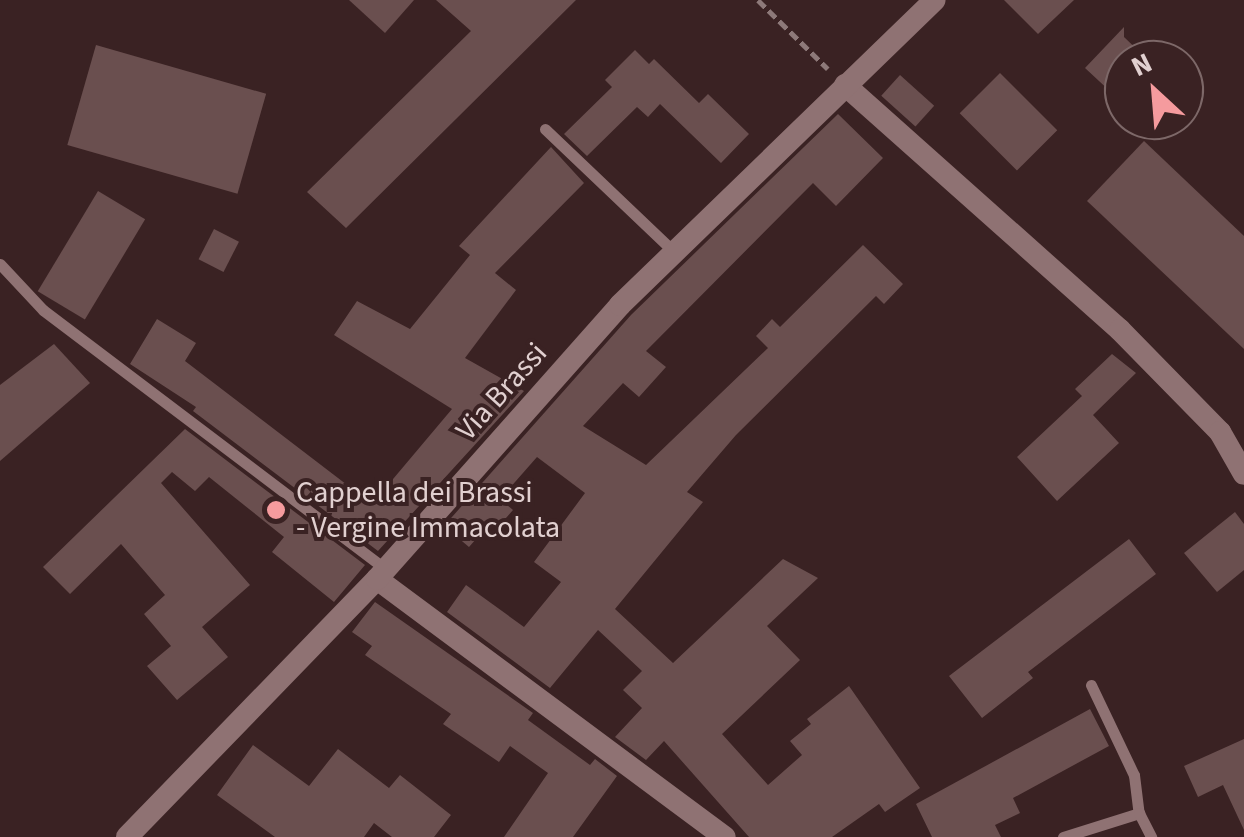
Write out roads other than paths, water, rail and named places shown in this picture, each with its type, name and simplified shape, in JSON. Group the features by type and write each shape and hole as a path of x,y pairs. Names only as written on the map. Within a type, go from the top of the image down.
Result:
{"street":[{"name":"Via Brassi","path":"128,837 381,574 674,252 935,0"},
{"path":"844,85 1120,330 1220,432 1244,474"},
{"path":"381,574 724,837"}],"lane":[{"path":"545,129 674,252"},
{"path":"0,264 43,310 381,574"},
{"path":"1091,685 1134,775 1140,813 1152,837"},
{"path":"1063,837 1140,813"}],"place":[{"name":"Cappella dei Brassi - Vergine Immacolata","path":"276,510"}]}
